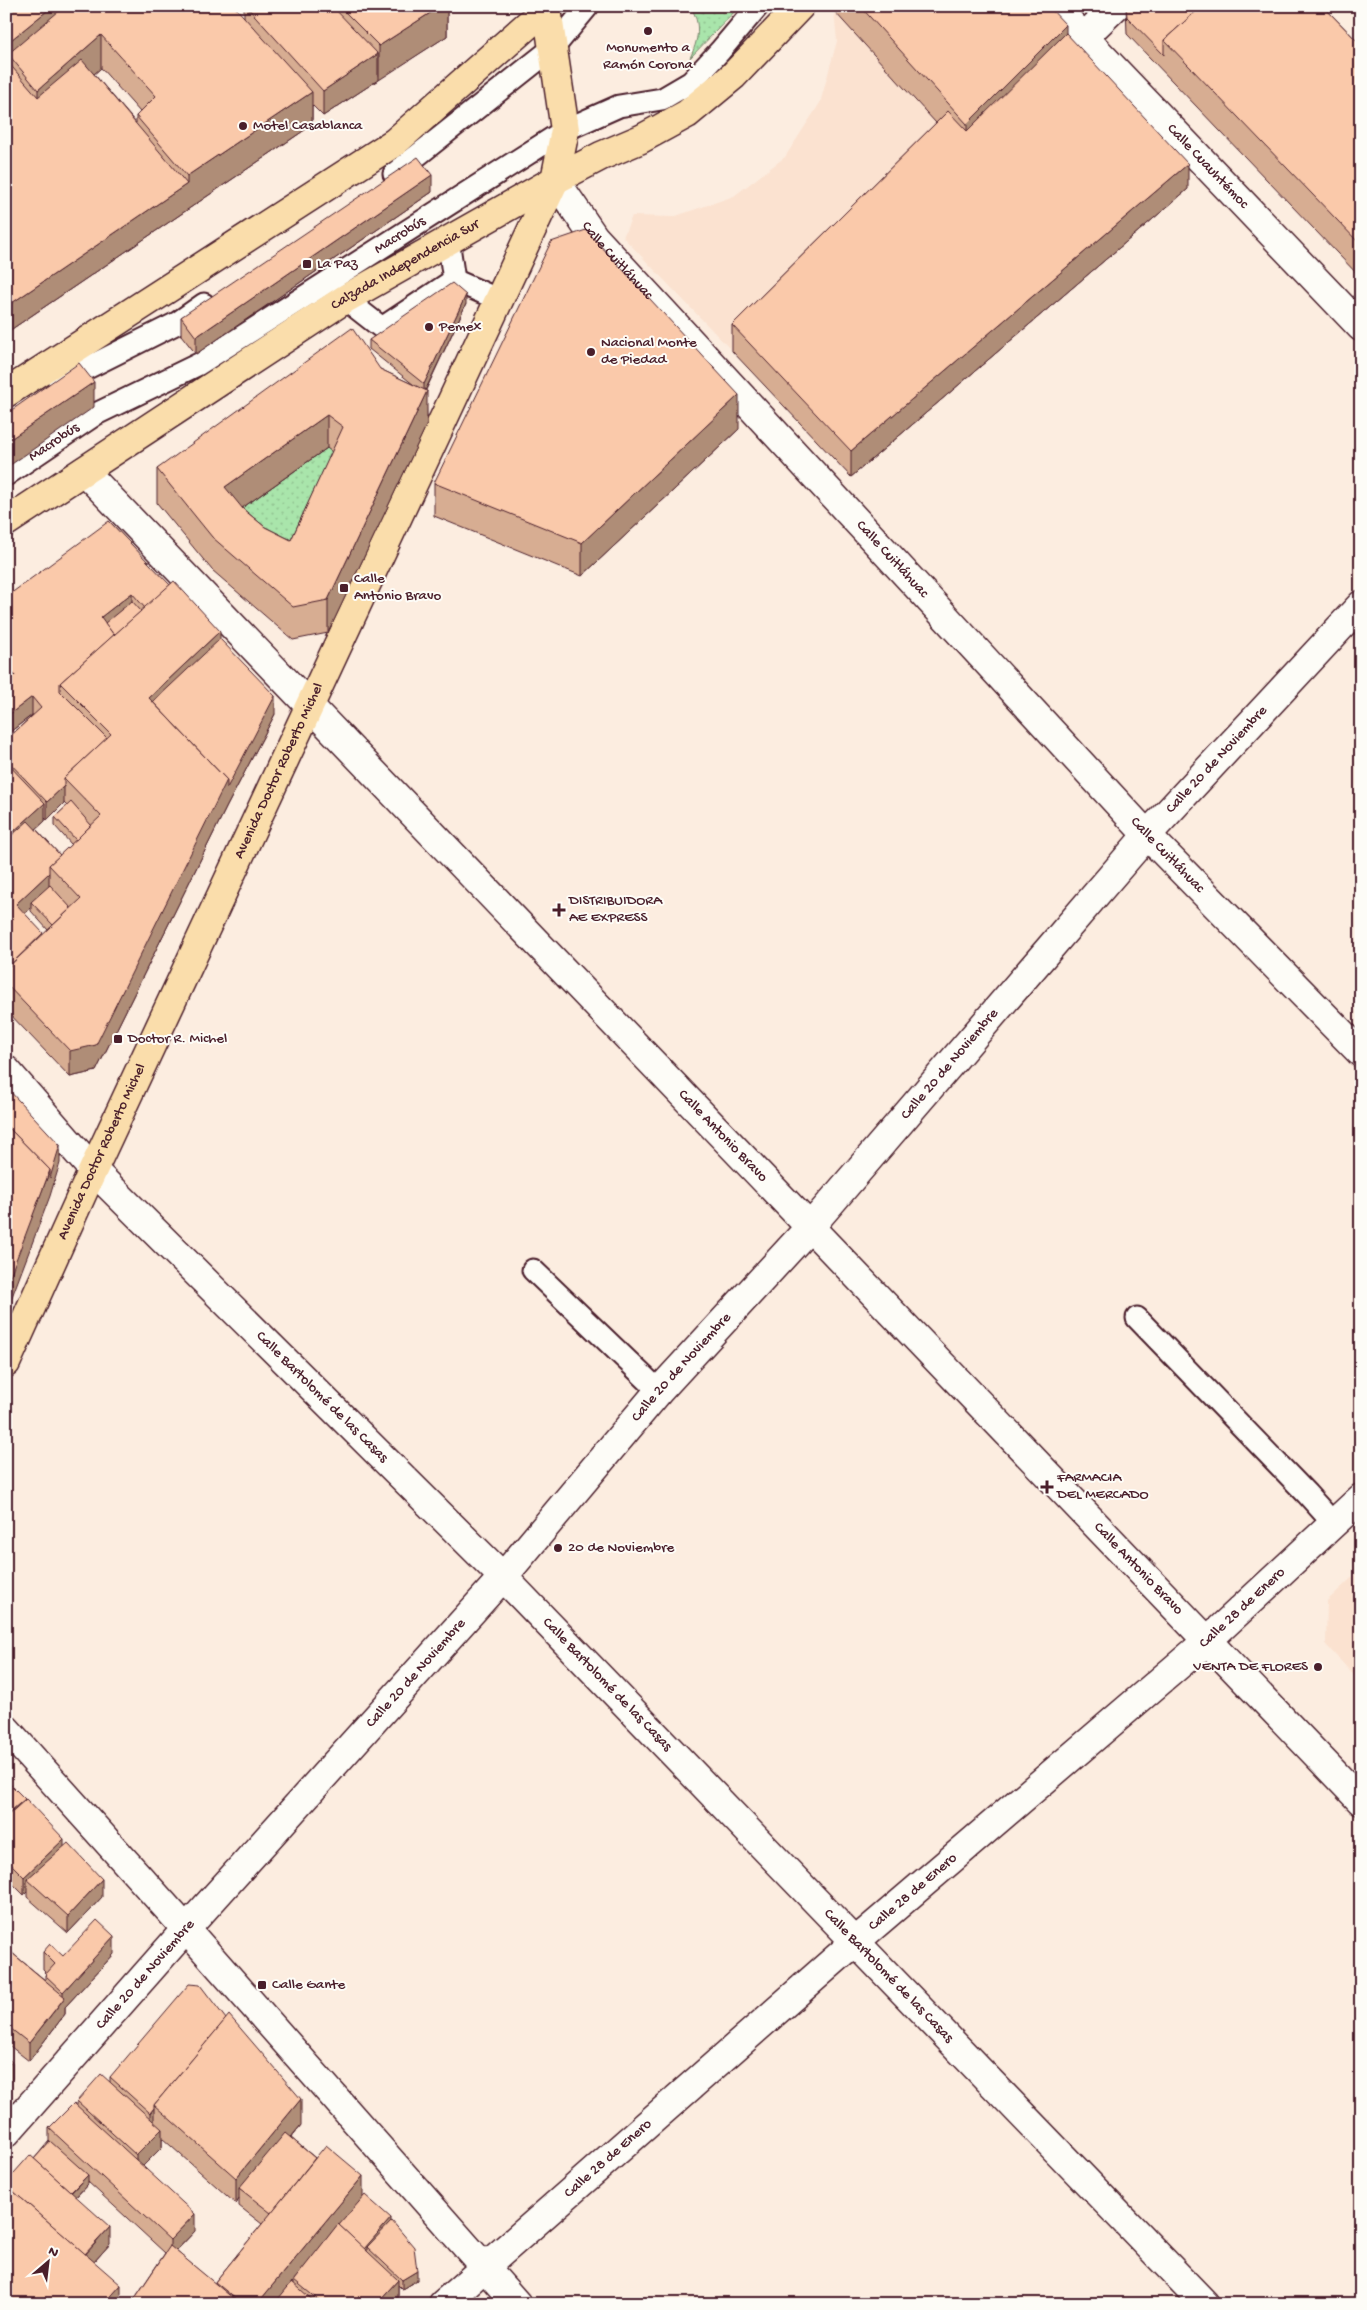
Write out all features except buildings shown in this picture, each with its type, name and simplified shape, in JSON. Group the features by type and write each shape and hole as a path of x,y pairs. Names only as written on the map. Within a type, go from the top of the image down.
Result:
{"main road":[{"name":"Calzada Independencia Sur","path":"6,522 345,299 554,180 601,156 641,140 688,114 733,76 800,6"},
{"path":"548,8 565,130 554,180"},
{"path":"6,393 395,142 548,8"},
{"name":"Avenida Doctor Roberto Michel","path":"6,1363 93,1170 554,180"}],"street":[{"name":"Calle Cuauhtémoc","path":"1054,6 1361,327"},
{"path":"1084,38 1116,6"},
{"name":"Calle Cuitláhuac","path":"554,180 594,237 1147,835 1361,1053"},
{"name":"Calle Antonio Bravo","path":"84,471 1361,1801"},
{"name":"Calle 20 de Noviembre","path":"6,2133 186,1929 503,1577 659,1391 810,1227 1147,835 1361,605"},
{"name":"Calle Bartolomé de las Casas","path":"6,1070 93,1170 503,1577 1205,2304"},
{"name":"Calle 28 de Enero","path":"442,2304 856,1941 1206,1641 1361,1498"},
{"path":"6,1729 186,1929 516,2304"}],"lane":[{"path":"377,186 409,164 554,47 588,6"},
{"name":"Macrobús","path":"6,475 96,414 199,364 565,130 619,106 662,99 692,82 758,6"},
{"path":"448,239 454,280"},
{"path":"454,280 498,299"},
{"path":"345,299 382,328 454,280"},
{"path":"44,392 68,376 177,323 217,296"},
{"path":"533,1270 659,1391"},
{"path":"1137,1318 1334,1524"}],"shaded area":[{"path":"834,11 948,136 732,351 623,237 632,216 673,217 734,196 785,157 820,103 837,41"},
{"path":"1361,1569 1361,1683 1326,1645 1327,1601"}],"green space":[{"path":"690,6 740,6 690,58 698,32 696,19"},
{"path":"327,448 343,460 291,573 225,520"}],"place":[{"name":"Monumento a Ramón Corona","path":"648,31"},
{"name":"Motel Casablanca","path":"243,126"},
{"name":"La Paz","path":"307,264"},
{"name":"Pemex","path":"429,327"},
{"name":"Nacional Monte de Piedad","path":"591,352"},
{"name":"Calle Antonio Bravo","path":"344,588"},
{"name":"DISTRIBUIDORA AE EXPRESS","path":"559,910"},
{"name":"Doctor R. Michel","path":"118,1039"},
{"name":"FARMACIA DEL MERCADO","path":"1047,1487"},
{"name":"20 de Noviembre","path":"558,1548"},
{"name":"VENTA DE FLORES","path":"1318,1667"},
{"name":"Calle Gante","path":"262,1985"}]}
